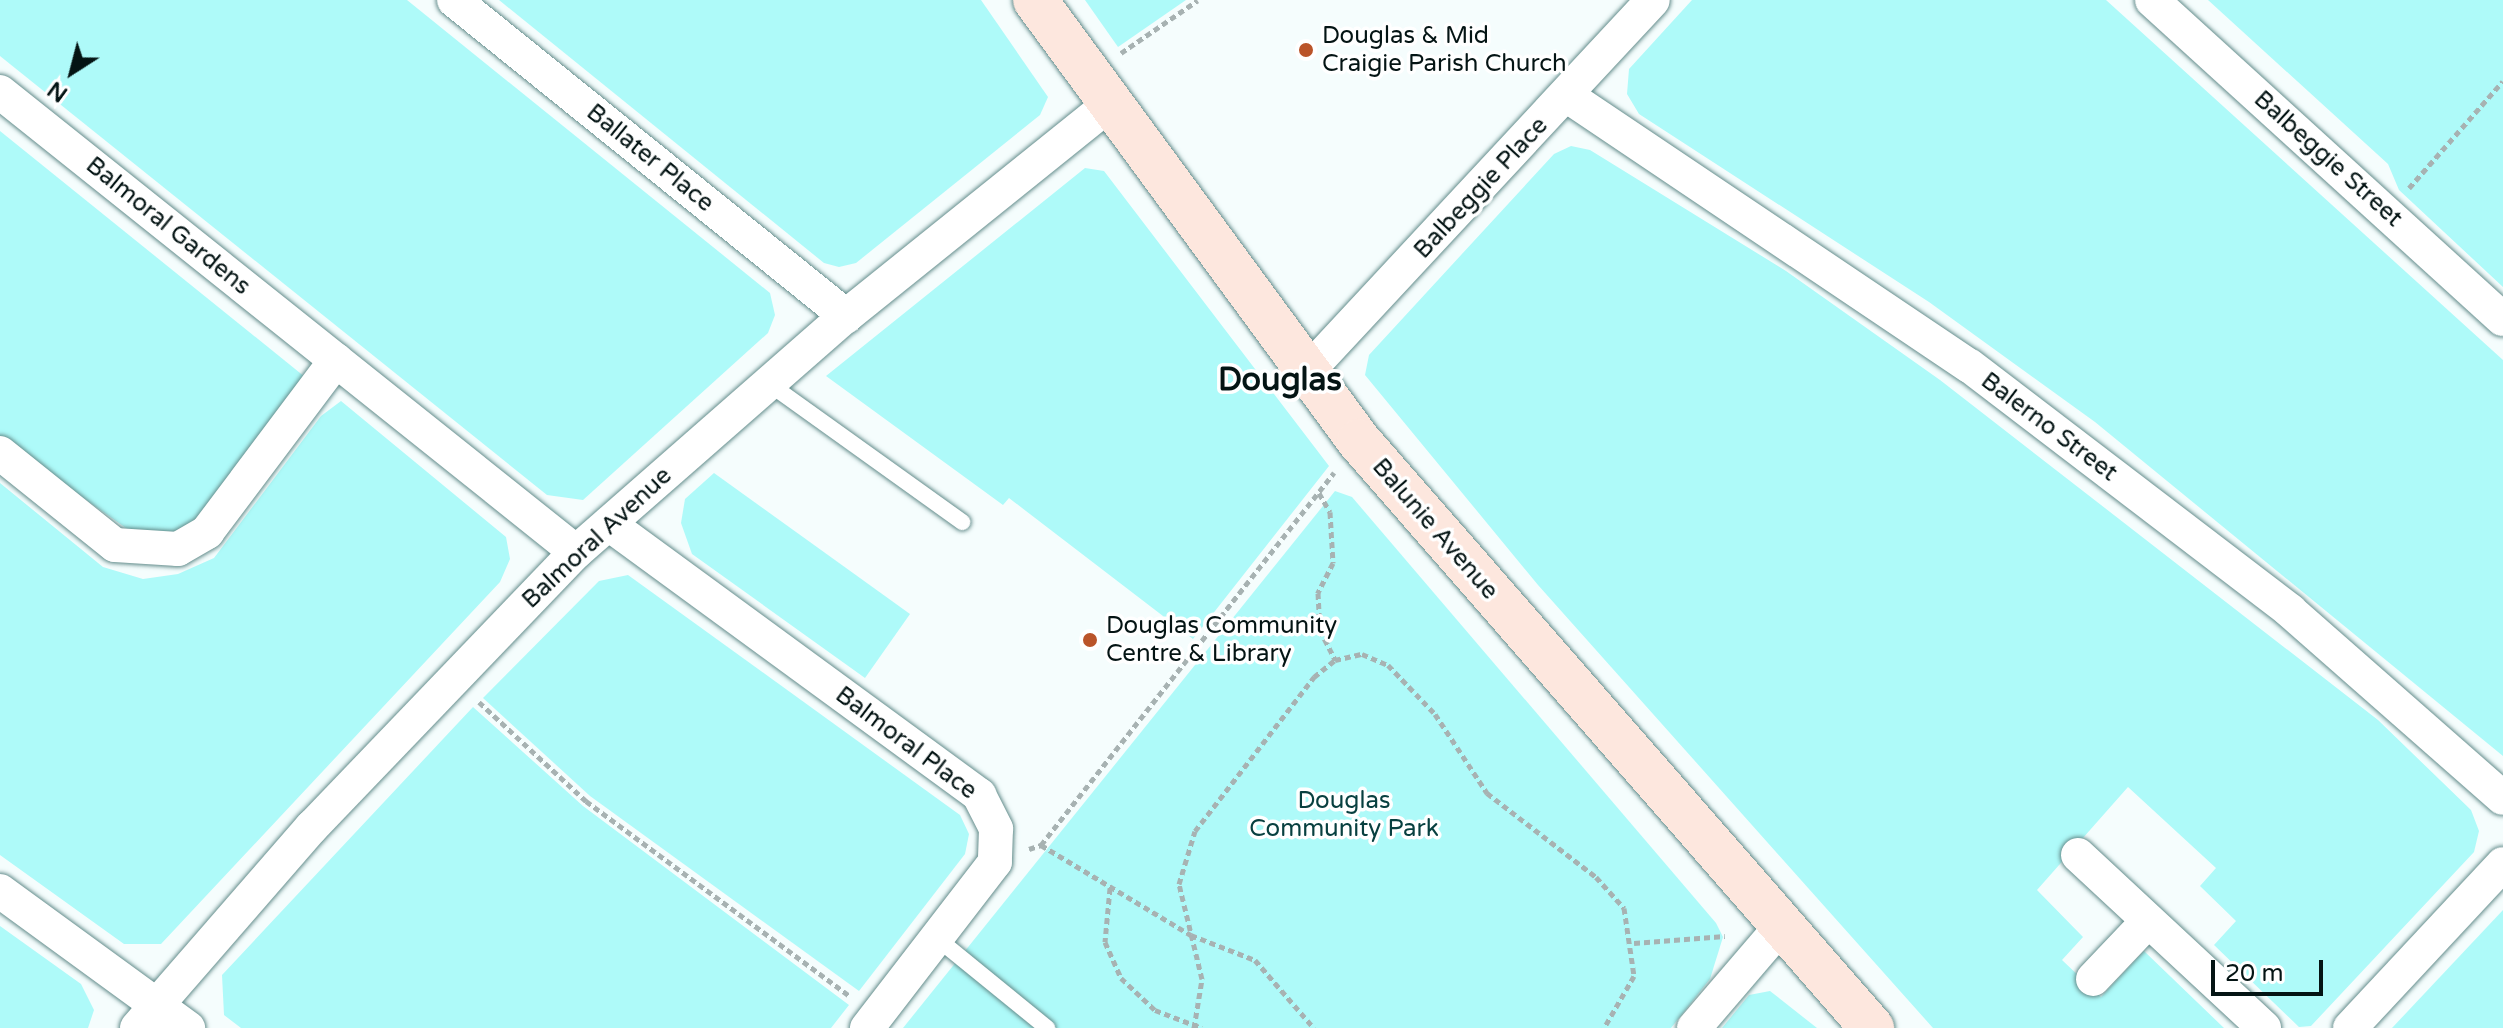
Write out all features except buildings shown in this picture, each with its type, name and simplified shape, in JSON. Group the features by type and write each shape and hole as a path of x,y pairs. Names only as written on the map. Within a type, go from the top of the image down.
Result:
{"street":[{"name":"Ballater Place","path":"454,0 846,316"},
{"name":"Balunie Avenue","path":"1035,0 1306,373 1359,441 1779,929 1872,1028"},
{"name":"Balbeggie Street","path":"2152,0 2503,319"},
{"name":"Balbeggie Place","path":"1306,373 1566,95 1640,4"},
{"name":"Balmoral Avenue","path":"146,1016 452,677 576,552 1099,90"},
{"name":"Balmoral Gardens","path":"0,92 576,552"},
{"name":"Balerno Street","path":"1566,95 1970,366 2290,611 2503,798"},
{"path":"0,453 115,545 178,549 207,532 336,360"},
{"name":"Balmoral Place","path":"609,524 979,795 996,829 995,862"},
{"path":"2078,855 2264,1028"},
{"path":"872,1022 995,862"},
{"path":"2350,1028 2503,864"},
{"path":"0,891 146,1016 188,1028"},
{"path":"2093,979 2148,921"},
{"path":"1694,1028 1779,929"}],"lane":[{"path":"768,383 962,522"},
{"path":"938,939 1047,1028"}],"path":[{"path":"1099,90 1198,0"},
{"path":"2387,213 2501,85"},
{"path":"995,862 1041,845 1359,441"},
{"path":"1319,493 1330,512 1333,563 1318,593 1320,630 1335,660"},
{"path":"1194,1028 1202,979 1179,884 1195,831 1314,677 1335,660 1362,654 1388,665 1435,714 1487,793 1615,898 1634,943 1634,976 1604,1028"},
{"path":"452,677 586,801 872,1022"},
{"path":"1041,845 1110,888 1137,896 1191,935 1255,960 1314,1028"},
{"path":"1110,888 1105,942 1121,978 1155,1010 1194,1028 1202,1028"},
{"path":"1634,943 1779,929"}],"green space":[{"path":"0,0 407,0 770,293 775,315 768,333 583,500 547,495 0,56"},
{"path":"499,0 981,0 1048,97 1040,115 856,263 839,267 824,263"},
{"path":"1085,0 1186,0 1118,47"},
{"path":"1692,0 2106,0 2503,360 2503,756 2095,422 1929,302 1639,114 1627,94 1629,69"},
{"path":"2208,0 2503,0 2503,287 2399,190 2388,164"},
{"path":"0,131 305,377 193,525 165,537 133,533 0,439"},
{"path":"1571,146 1590,150 1786,271 1940,380 2378,720 2471,810 2479,831 2474,852 2311,1026 2299,1027 2214,945 2236,921 2200,886 2216,868 2128,787 2037,890 2083,937 2062,960 2101,997 2144,951 2224,1028 1933,1028 1538,585 1365,375 1369,355 1554,154"},
{"path":"1085,168 1104,171 1329,466 1193,639 1009,498 1003,505 826,376"},
{"path":"341,401 506,537 510,559 500,582 161,944 124,944 0,855 0,483 103,567 143,579 178,574 214,558 321,416"},
{"path":"714,473 910,614 865,678 692,554 681,523 685,499"},
{"name":"Douglas Community Park","path":"1335,491 1352,497 1716,923 1723,937 1710,979 1671,1028 903,1028"},
{"path":"628,575 960,815 969,834 965,854 859,991 590,796 483,698 599,581"},
{"path":"473,707 583,806 849,1005 831,1028 241,1028 224,1015 222,975"},
{"path":"2503,910 2503,1028 2392,1028"},
{"path":"0,926 81,984 94,1010 88,1028 0,1028"},
{"path":"1770,991 1817,1028 1722,1028 1749,995"}],"place":[{"name":"Douglas & Mid Craigie Parish Church","path":"1306,50"},
{"name":"Douglas Community Centre & Library","path":"1090,640"}],"district":[{"name":"Douglas","path":"1280,380"}]}
